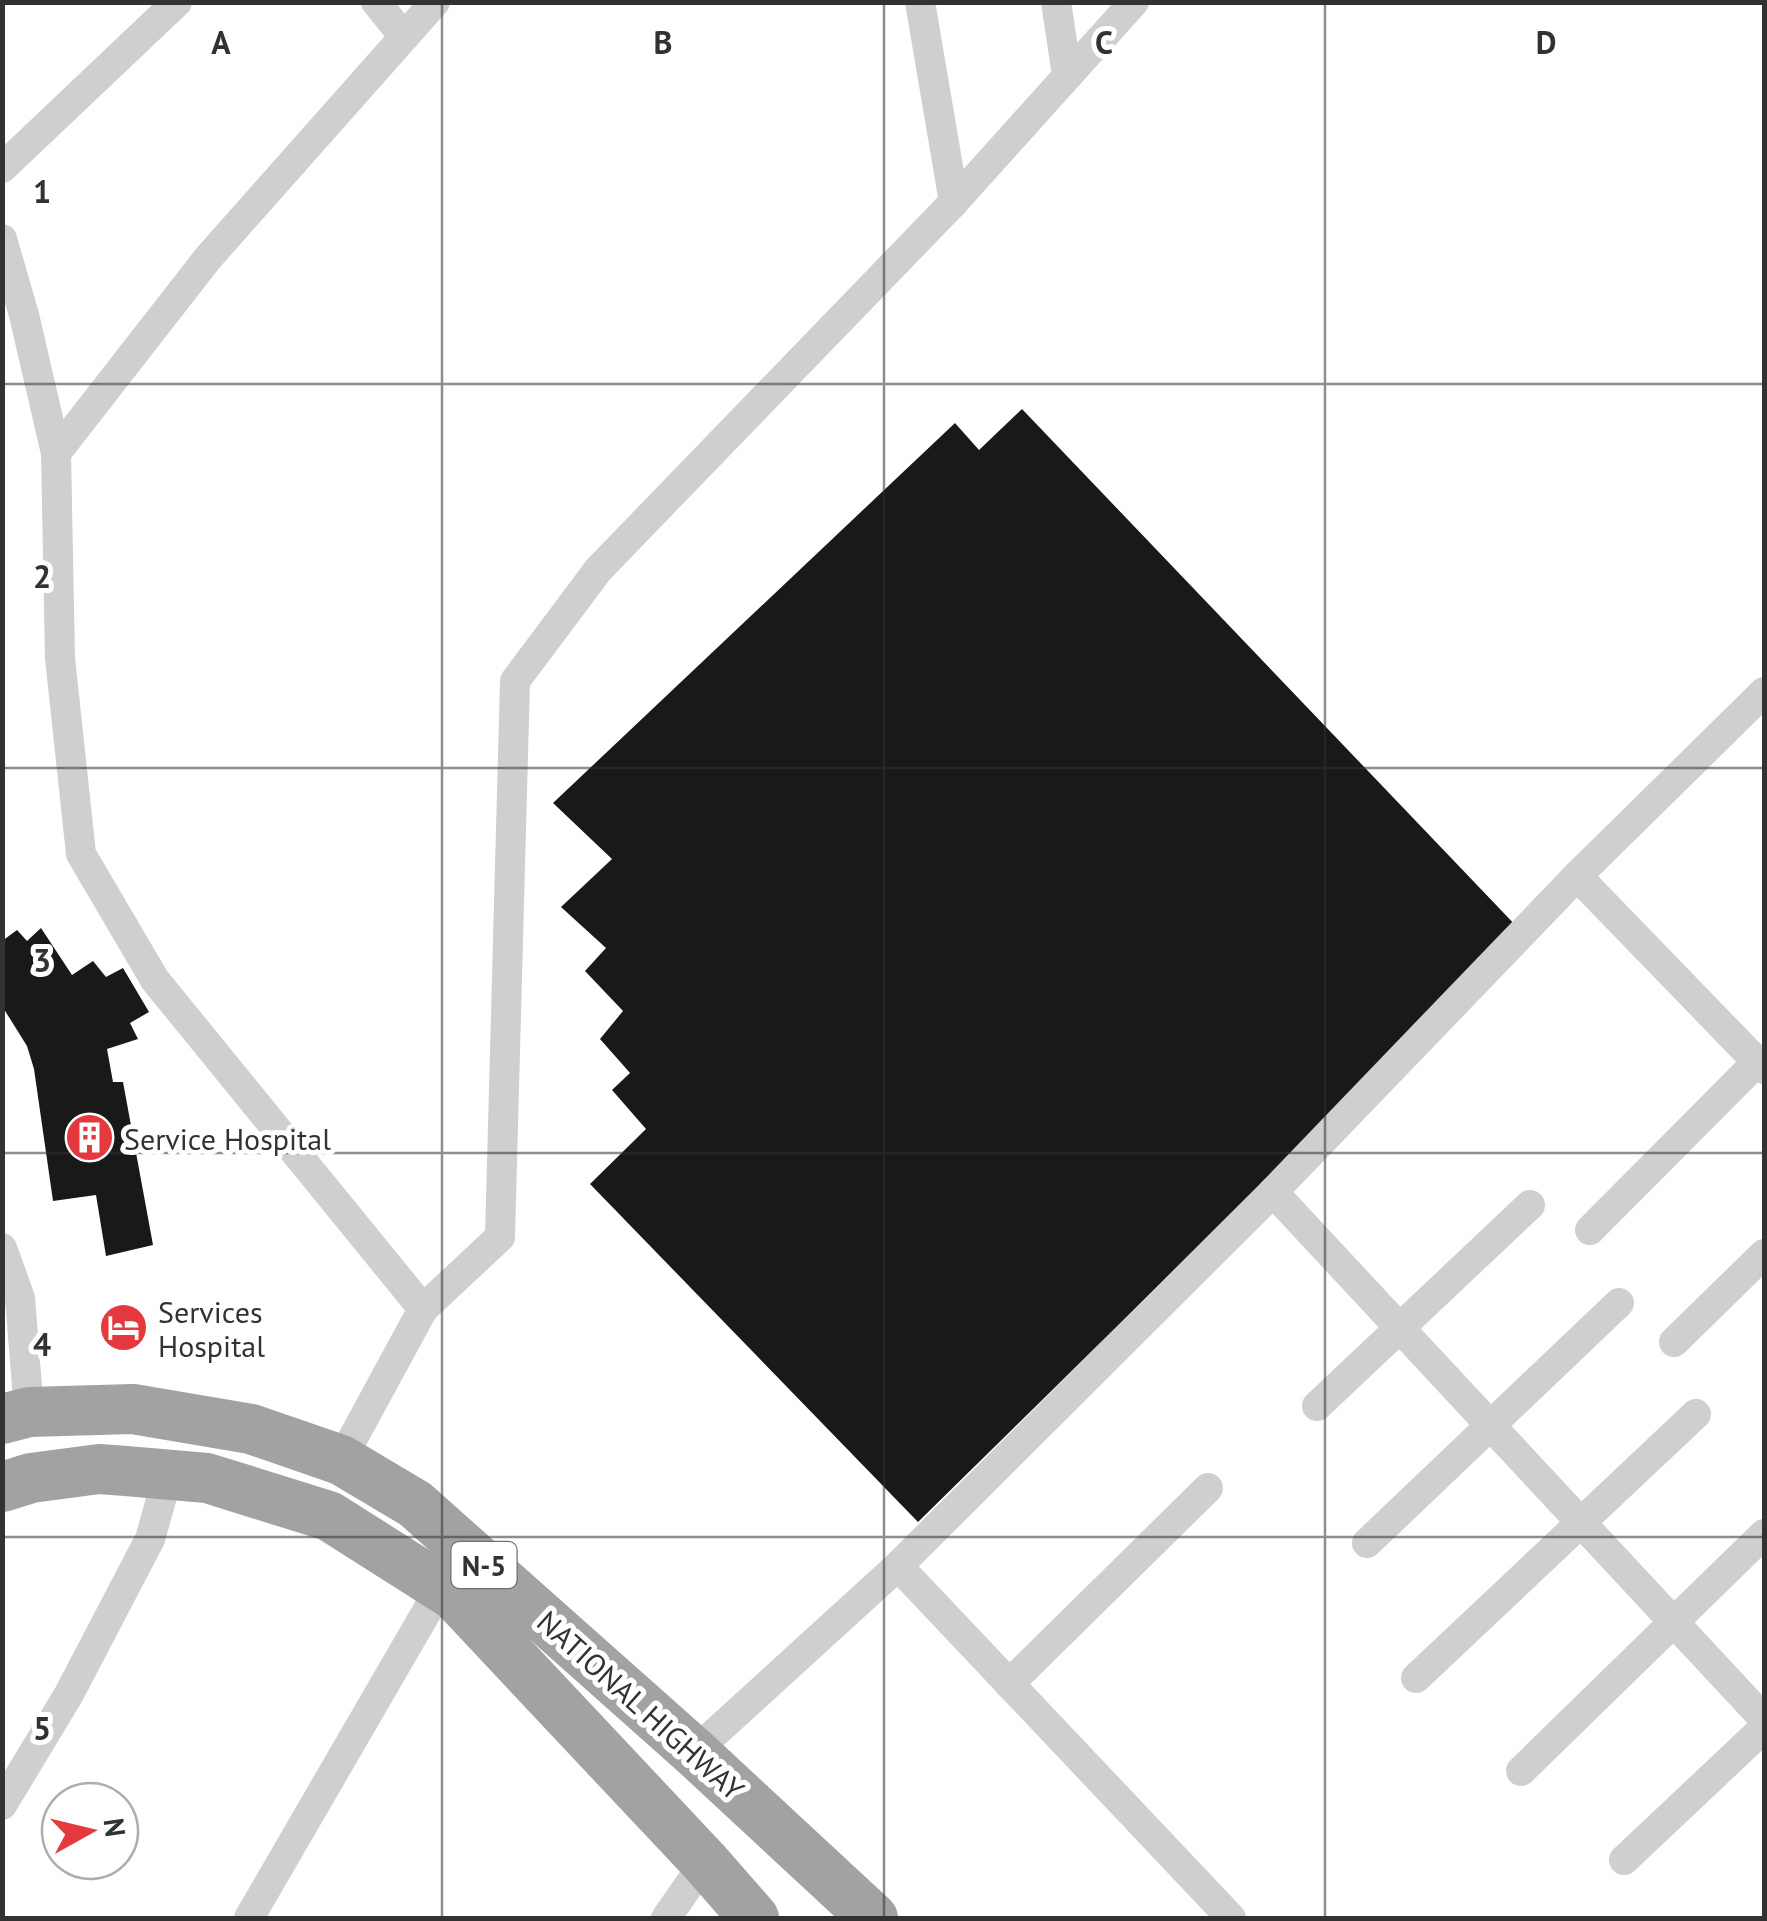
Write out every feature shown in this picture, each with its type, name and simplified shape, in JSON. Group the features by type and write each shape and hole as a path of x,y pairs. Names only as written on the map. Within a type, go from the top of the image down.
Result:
{"highway":[{"name":"NATIONAL HIGHWAY","path":"16,1416 133,1410 251,1429 341,1460 415,1504 694,1752 873,1918"},
{"path":"133,1410 147,1473"},
{"name":"NATIONAL HIGHWAY","path":"2,1486 99,1468 207,1478 329,1516 455,1596 754,1918"}],"street":[{"path":"2,168 178,2"},
{"path":"376,2 404,37"},
{"path":"56,454 208,258 434,2"},
{"path":"920,2 954,202"},
{"path":"1056,2 1067,75"},
{"path":"341,1460 423,1310 500,1237 515,681 598,570 954,202 1134,2"},
{"path":"2,239 56,454 60,658 81,854 155,980 423,1310"},
{"path":"694,1752 898,1566 1273,1192 1577,876 1764,692"},
{"path":"1577,876 1761,1066 1590,1230"},
{"path":"1273,1192 1764,1720"},
{"path":"1318,1406 1530,1205"},
{"path":"2,1248 20,1298 16,1416"},
{"path":"1674,1342 1764,1254"},
{"path":"1367,1542 1619,1302"},
{"path":"1416,1678 1696,1414"},
{"path":"2,1806 69,1694 150,1538 147,1473"},
{"path":"1009,1684 1208,1488"},
{"path":"1521,1771 1764,1534"},
{"path":"898,1566 1231,1918"},
{"path":"249,1918 441,1588"},
{"path":"1624,1860 1764,1728"},
{"path":"666,1918 704,1862"}],"building":[{"path":"1022,409 1520,930 918,1522 590,1184 646,1129 612,1090 630,1073 600,1039 623,1011 585,971 606,948 561,907 612,859 553,803 955,423 979,450"},
{"name":"Service Hospital","path":"41,928 72,975 93,961 106,977 123,968 149,1012 130,1023 138,1039 107,1049 113,1082 123,1082 153,1245 106,1256 96,1195 53,1201 34,1069 27,1046 2,1006 2,941 17,930 27,941"}],"place":[{"name":"Service Hospital","path":"89,1138"},
{"name":"Services Hospital","path":"123,1328"}]}
